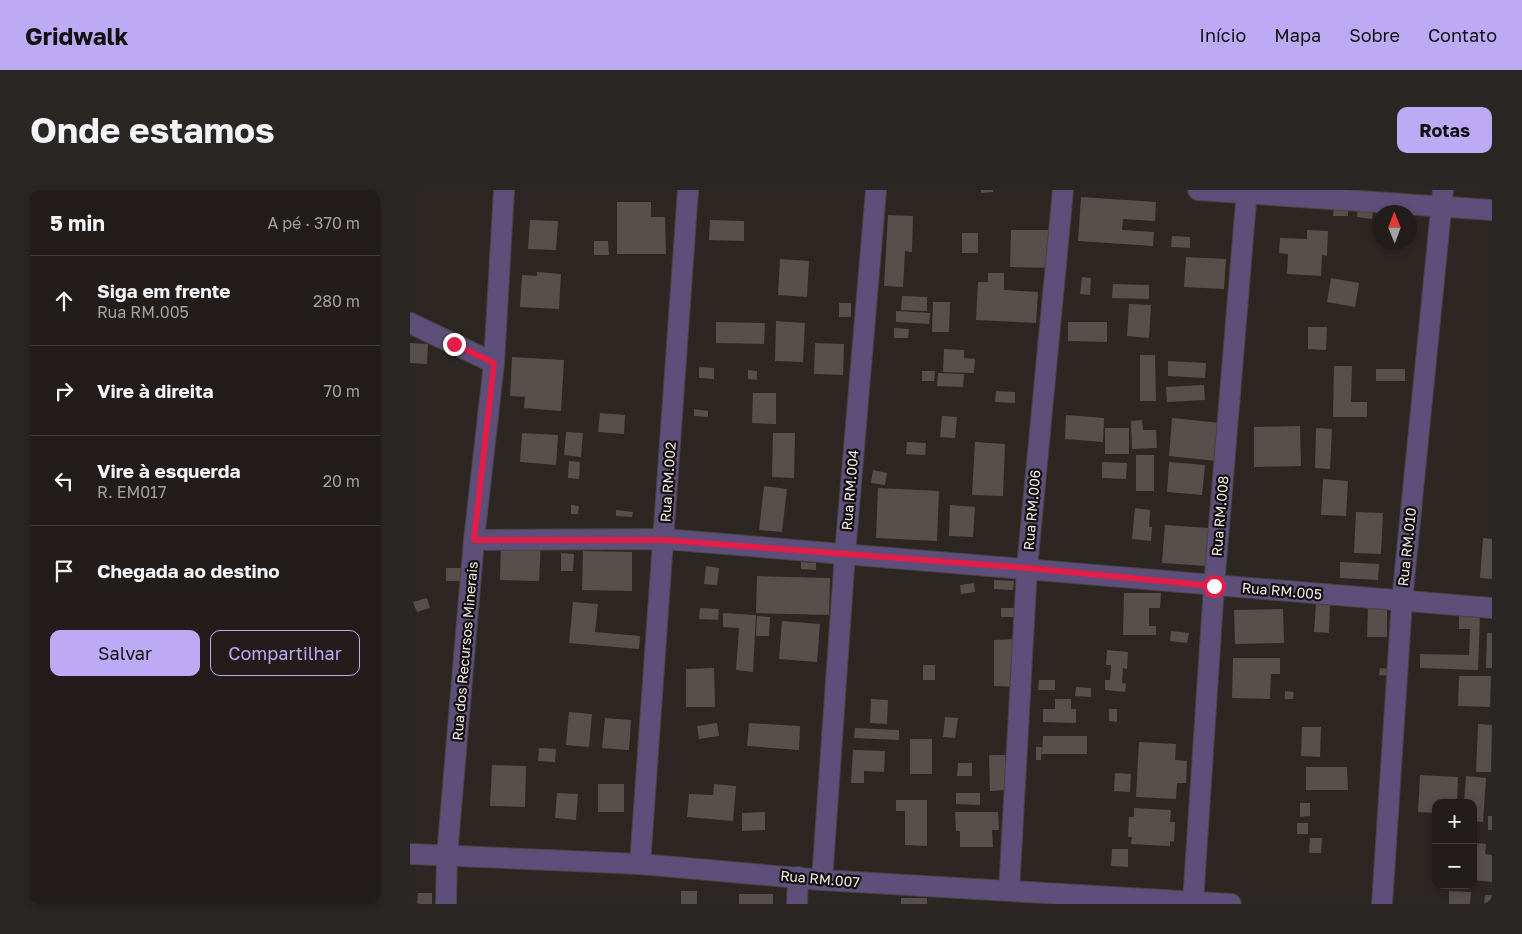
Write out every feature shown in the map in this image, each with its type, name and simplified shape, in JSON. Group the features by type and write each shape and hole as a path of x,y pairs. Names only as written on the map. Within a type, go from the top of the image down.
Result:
{"street":[{"name":"Rua dos Recursos Minerais","path":"446,904 447,856 474,540 494,363 504,190"},
{"name":"Rua RM.002","path":"640,864 688,190"},
{"name":"Rua RM.004","path":"822,880 845,554 876,190"},
{"name":"Rua RM.006","path":"1009,891 1027,568 1063,190"},
{"path":"1198,190 1442,198 1492,210"},
{"name":"Rua RM.008","path":"1193,902 1214,586 1247,192"},
{"name":"Rua RM.010","path":"1382,904 1402,601 1442,198"},
{"path":"410,323 494,363"},
{"name":"Rua RM.005","path":"474,540 664,540 1027,568 1214,586 1492,608"},
{"name":"Rua RM.007","path":"410,854 640,864 822,880 1231,904"},
{"path":"797,904 798,877"}],"building":[{"path":"981,190 993,190 993,192 981,193"},
{"path":"1081,197 1156,202 1155,221 1123,219 1122,230 1154,232 1153,246 1078,241"},
{"path":"617,202 651,202 651,217 665,217 666,254 617,254"},
{"path":"1334,206 1348,206 1348,216 1333,216"},
{"path":"1358,209 1372,211 1372,219 1357,217"},
{"path":"888,215 913,216 912,252 905,251 903,287 884,286"},
{"path":"530,220 558,221 556,250 528,249"},
{"path":"710,220 744,221 744,241 709,240"},
{"path":"1011,230 1052,230 1051,268 1010,267"},
{"path":"1307,230 1328,231 1327,256 1322,255 1321,276 1287,274 1288,254 1279,253 1280,238 1307,239"},
{"path":"962,233 978,233 978,253 962,253"},
{"path":"1172,236 1190,237 1190,248 1171,247"},
{"path":"594,241 608,241 609,255 594,255"},
{"path":"1186,257 1226,259 1224,289 1184,287"},
{"path":"780,259 809,261 807,297 778,295"},
{"path":"537,272 561,274 559,309 520,307 522,275 537,276"},
{"path":"988,273 1004,273 1004,290 1038,292 1036,323 976,320 978,282 988,282"},
{"path":"1082,277 1091,278 1090,295 1080,294"},
{"path":"1331,278 1359,283 1355,307 1327,302"},
{"path":"1113,284 1149,285 1149,299 1112,298"},
{"path":"902,296 927,297 927,311 901,310"},
{"path":"933,302 950,302 949,332 932,332"},
{"path":"839,303 851,303 851,317 839,317"},
{"path":"1129,304 1151,305 1149,338 1127,336"},
{"path":"896,311 930,313 929,324 896,322"},
{"path":"776,321 805,323 803,362 775,361"},
{"path":"716,322 765,323 764,344 716,343"},
{"path":"1068,322 1107,322 1107,342 1068,341"},
{"path":"1308,327 1327,327 1326,350 1308,349"},
{"path":"894,328 909,329 908,338 894,338"},
{"path":"410,343 428,344 427,364 410,363"},
{"path":"815,343 844,344 843,375 814,374"},
{"path":"944,349 964,350 964,358 975,359 974,373 943,372"},
{"path":"1140,355 1155,355 1156,401 1140,401"},
{"path":"512,357 564,360 561,411 524,408 525,397 510,396"},
{"path":"1168,361 1206,363 1205,378 1168,376"},
{"path":"1334,366 1352,366 1351,402 1367,402 1367,417 1333,417"},
{"path":"699,367 714,368 714,379 699,378"},
{"path":"1376,369 1405,369 1405,381 1376,381"},
{"path":"748,370 757,371 757,380 748,379"},
{"path":"922,371 935,371 934,381 922,381"},
{"path":"938,373 964,374 963,387 937,386"},
{"path":"1204,385 1205,400 1167,402 1166,387"},
{"path":"996,391 1015,392 1015,403 995,402"},
{"path":"753,393 776,393 776,424 752,423"},
{"path":"694,409 708,411 708,417 694,416"},
{"path":"600,413 625,415 624,434 598,432"},
{"path":"1066,415 1104,418 1103,442 1065,439"},
{"path":"942,416 957,417 955,438 940,437"},
{"path":"1172,418 1220,423 1216,461 1169,456"},
{"path":"1142,420 1143,430 1156,430 1157,448 1132,449 1131,421"},
{"path":"1300,426 1301,466 1254,467 1254,427"},
{"path":"1105,428 1129,428 1129,454 1105,454"},
{"path":"1316,428 1332,429 1330,469 1315,468"},
{"path":"566,432 583,433 581,457 564,455"},
{"path":"522,433 558,435 556,465 520,462"},
{"path":"773,433 795,433 794,478 772,477"},
{"path":"907,442 926,443 925,455 906,454"},
{"path":"975,442 1005,444 1003,496 972,495"},
{"path":"1136,455 1154,455 1154,491 1136,491"},
{"path":"569,461 580,462 579,479 568,478"},
{"path":"1102,462 1127,463 1126,479 1102,478"},
{"path":"1169,462 1205,465 1202,495 1167,492"},
{"path":"873,470 887,473 885,485 871,483"},
{"path":"1323,479 1348,481 1346,516 1321,515"},
{"path":"764,486 787,489 782,532 759,530"},
{"path":"878,488 939,491 937,541 876,538"},
{"path":"571,505 579,506 578,514 571,514"},
{"path":"950,505 975,507 973,537 949,536"},
{"path":"1135,508 1150,510 1149,527 1152,527 1151,541 1132,539"},
{"path":"616,510 633,512 632,517 616,516"},
{"path":"1356,512 1383,513 1381,554 1354,553"},
{"path":"1165,525 1209,528 1207,566 1162,563"},
{"path":"1483,538 1492,539 1492,579 1480,578"},
{"path":"501,541 541,542 539,581 500,580"},
{"path":"583,551 632,552 632,591 582,590"},
{"path":"561,553 574,554 573,571 561,571"},
{"path":"801,562 816,563 816,570 801,569"},
{"path":"1340,562 1379,564 1378,580 1340,578"},
{"path":"706,566 719,568 717,585 704,584"},
{"path":"446,568 467,568 466,581 446,581"},
{"path":"757,576 830,578 829,615 756,613"},
{"path":"994,580 1014,581 1013,590 994,589"},
{"path":"974,583 975,592 961,594 960,585"},
{"path":"1124,593 1161,593 1160,608 1149,608 1149,626 1156,626 1156,635 1123,635"},
{"path":"427,598 430,608 417,612 413,602"},
{"path":"573,602 598,604 595,632 640,636 639,649 569,643"},
{"path":"1316,603 1330,604 1329,633 1314,632"},
{"path":"1368,606 1387,607 1387,637 1367,637"},
{"path":"700,608 719,609 718,620 699,619"},
{"path":"1001,608 1015,608 1015,617 1001,617"},
{"path":"1283,609 1284,643 1235,644 1234,610"},
{"path":"723,613 756,615 753,672 736,670 739,628 723,627"},
{"path":"757,616 770,617 769,636 756,636"},
{"path":"1459,616 1480,616 1478,670 1420,668 1420,654 1469,655 1470,629 1459,629"},
{"path":"782,621 820,624 817,662 779,659"},
{"path":"1171,631 1189,633 1187,643 1170,641"},
{"path":"1487,633 1492,633 1492,668 1486,668"},
{"path":"1015,639 1014,687 994,686 994,640"},
{"path":"1107,650 1128,652 1127,669 1123,668 1122,683 1126,684 1125,692 1105,690 1105,680 1110,680 1111,665 1106,665"},
{"path":"1233,658 1280,658 1280,674 1271,674 1270,699 1232,698"},
{"path":"923,665 935,665 935,680 923,680"},
{"path":"714,668 715,707 686,707 686,669"},
{"path":"1380,668 1389,669 1389,676 1379,675"},
{"path":"1459,676 1491,676 1490,707 1458,706"},
{"path":"1039,680 1055,680 1055,690 1038,690"},
{"path":"1076,687 1091,688 1091,697 1075,696"},
{"path":"1285,691 1294,692 1293,699 1285,699"},
{"path":"871,699 888,700 887,724 870,723"},
{"path":"1055,699 1071,699 1071,709 1076,709 1076,723 1043,722 1043,709 1055,709"},
{"path":"1109,709 1117,709 1117,722 1109,721"},
{"path":"569,712 592,714 589,747 566,745"},
{"path":"945,717 958,718 955,738 943,737"},
{"path":"605,718 631,720 629,750 602,748"},
{"path":"717,723 719,736 699,739 697,726"},
{"path":"749,723 800,726 799,750 747,746"},
{"path":"1478,724 1492,725 1491,772 1476,772"},
{"path":"1302,727 1321,727 1320,757 1301,756"},
{"path":"855,728 899,730 899,740 854,738"},
{"path":"1043,736 1087,736 1087,754 1042,754"},
{"path":"910,739 932,739 932,774 910,774"},
{"path":"1139,742 1176,744 1175,760 1187,761 1186,783 1177,783 1176,799 1136,797"},
{"path":"1036,747 1042,747 1041,760 1036,760"},
{"path":"539,748 556,749 555,762 538,761"},
{"path":"853,750 885,751 884,772 864,771 864,783 851,783"},
{"path":"989,755 1005,755 1005,790 990,791"},
{"path":"958,763 972,763 972,776 957,776"},
{"path":"492,765 526,766 525,807 490,806"},
{"path":"1306,767 1347,767 1348,790 1306,790"},
{"path":"1115,773 1131,774 1130,792 1114,791"},
{"path":"1420,775 1458,777 1457,799 1432,799 1432,813 1418,812"},
{"path":"1466,776 1486,778 1483,822 1477,821 1477,799 1464,799"},
{"path":"598,784 624,784 624,812 598,812"},
{"path":"714,784 736,786 733,821 687,817 689,794 713,795"},
{"path":"557,793 578,794 576,820 555,818"},
{"path":"956,793 980,793 980,805 956,804"},
{"path":"896,800 927,800 927,846 905,845 905,811 896,811"},
{"path":"1300,803 1310,803 1310,816 1300,817"},
{"path":"1134,808 1171,810 1170,822 1175,822 1174,842 1170,841 1170,846 1131,844 1132,837 1128,837 1129,817 1134,817"},
{"path":"765,812 765,830 742,831 742,813"},
{"path":"955,812 998,812 999,830 992,830 993,847 960,847 960,831 956,831"},
{"path":"1488,816 1492,816 1492,830 1488,830"},
{"path":"1297,823 1308,823 1308,834 1297,834"},
{"path":"1310,838 1322,838 1321,853 1309,853"},
{"path":"1477,843 1486,844 1485,854 1492,855 1492,882 1477,880"},
{"path":"1112,849 1128,849 1128,867 1111,866"},
{"path":"681,891 697,891 697,904 681,904"},
{"path":"1449,891 1471,892 1470,904 1449,904"},
{"path":"418,893 432,893 432,904 417,904"},
{"path":"739,894 773,894 773,904 739,904"},
{"path":"1485,895 1492,895 1492,904 1484,904"},
{"path":"901,898 927,898 927,904 901,904"}],"route":[{"path":"454,344 494,363 474,540 664,540 1027,568 1214,586"}]}
